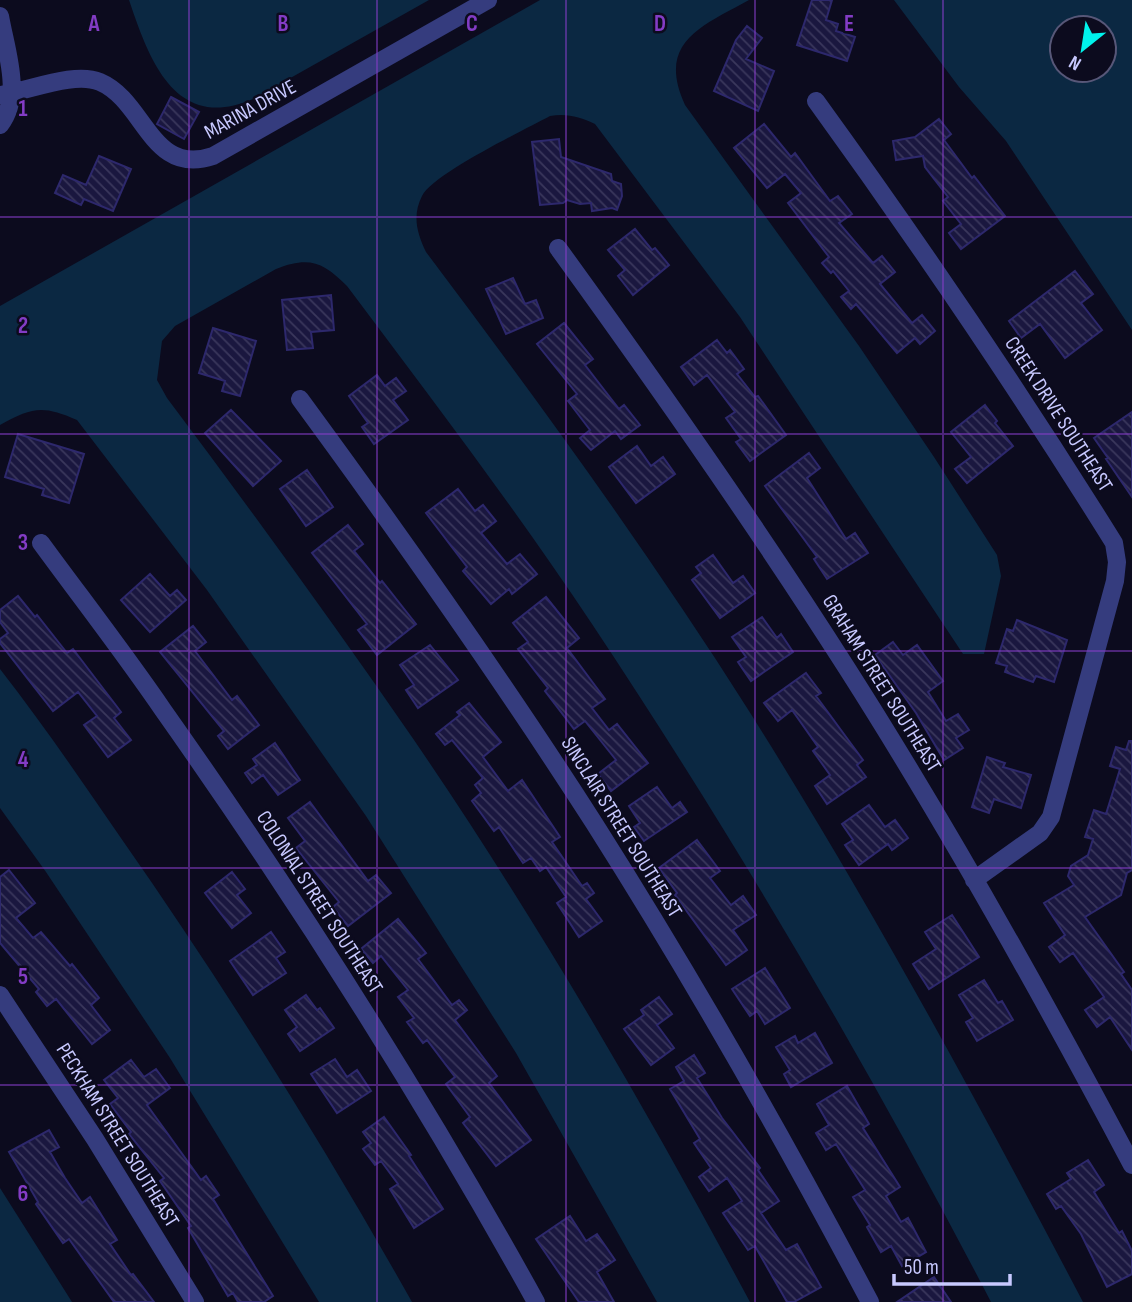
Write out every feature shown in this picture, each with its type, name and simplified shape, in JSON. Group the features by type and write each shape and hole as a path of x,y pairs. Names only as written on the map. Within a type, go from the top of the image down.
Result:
{"street":[{"name":"MARINA DRIVE","path":"7,94 81,78 100,82 116,92 163,150 180,158 202,160 488,0"},
{"path":"0,16 7,94 5,120 0,125"},
{"name":"CREEK DRIVE SOUTHEAST","path":"816,101 970,317 1039,421 1114,543 1117,562 1115,581 1051,817 1040,833 974,880"},
{"name":"GRAHAM STREET SOUTHEAST","path":"558,248 784,570 912,773 1085,1077 1132,1166"},
{"name":"SINCLAIR STREET SOUTHEAST","path":"300,399 467,632 607,844 764,1106 870,1302"},
{"name":"COLONIAL STREET SOUTHEAST","path":"41,543 161,706 285,887 402,1071 536,1302"},
{"name":"PECKHAM STREET SOUTHEAST","path":"0,995 95,1139 195,1302"}],"water":[{"path":"129,0 429,0 253,99 226,107 204,106 185,98 169,84 146,45"},
{"path":"540,0 749,0 700,28 680,51 676,66 677,83 685,105 859,346 997,555 1001,576 984,654 963,654 740,317 595,124 573,116 550,116 460,165 443,176 422,196 417,211 417,224 426,252 592,478 749,711 922,1003 1083,1302 991,1302 850,1043 750,873 646,706 503,495 347,286 330,271 307,262 276,269 175,326 162,341 157,380 167,398 292,568 460,808 590,1016 750,1302 657,1302 516,1053 366,816 207,590 77,420 55,412 38,410 0,425 0,306"},
{"path":"894,0 1132,0 1132,330 1006,141 959,87"},
{"path":"0,669 93,797 237,1011 344,1184 412,1302 319,1302 170,1058 0,808"},
{"path":"0,1188 72,1302 0,1302"}],"building":[{"path":"812,0 832,0 826,20 838,24 836,31 855,37 847,61 797,45"},
{"path":"747,26 762,38 746,59 774,71 758,111 714,91 736,40"},
{"path":"171,97 199,112 184,139 157,124"},
{"path":"939,119 951,134 944,140 1005,216 961,249 949,233 961,224 943,201 948,197 925,167 923,156 896,160 893,141 915,137"},
{"path":"764,124 791,157 795,153 830,201 838,196 852,214 839,223 873,263 882,256 895,272 880,284 912,323 922,315 935,331 920,344 915,338 897,353 856,304 851,309 841,297 849,291 833,271 831,273 822,263 829,257 788,203 801,193 785,174 767,188 734,148"},
{"path":"559,139 561,157 611,174 612,181 621,184 622,196 617,210 612,208 592,211 591,203 580,204 567,200 563,203 540,205 532,142"},
{"path":"99,156 131,169 113,211 84,199 81,205 55,193 63,175 86,185"},
{"path":"635,229 669,265 633,295 618,276 625,270 608,250"},
{"path":"1075,271 1093,294 1081,303 1102,330 1065,358 1040,324 1021,338 1009,321"},
{"path":"513,278 525,304 536,300 543,318 506,334 486,289"},
{"path":"331,295 334,330 311,332 313,348 287,350 282,300"},
{"path":"564,323 593,359 585,365 619,409 624,405 640,425 621,439 615,431 591,450 580,438 590,430 568,401 577,394 537,344"},
{"path":"213,328 256,341 240,396 222,391 225,381 199,373"},
{"path":"717,340 727,353 730,350 744,369 737,374 755,397 758,396 786,435 750,461 736,442 741,439 726,418 735,412 707,375 694,385 681,367"},
{"path":"377,375 385,386 396,378 406,391 393,400 408,420 374,444 362,427 368,423 349,396"},
{"path":"985,405 1013,446 967,483 955,469 971,457 951,432"},
{"path":"231,410 281,461 253,486 205,433"},
{"path":"1132,412 1132,497 1094,438"},
{"path":"18,434 84,454 69,503 42,495 44,489 5,477"},
{"path":"637,446 651,466 663,457 675,474 636,503 609,467"},
{"path":"809,453 820,468 807,478 846,539 855,533 868,553 827,579 814,559 817,557 765,486"},
{"path":"307,470 333,507 306,526 280,489"},
{"path":"458,489 475,511 483,505 496,521 481,533 507,564 520,554 537,574 512,594 509,589 491,604 463,571 467,567 426,513"},
{"path":"348,525 363,544 354,551 416,624 377,655 358,630 367,624 312,553"},
{"path":"713,555 733,583 743,576 755,593 720,618 692,580 701,573 696,567"},
{"path":"150,574 170,596 177,590 186,600 150,632 121,600"},
{"path":"18,596 67,653 73,649 121,712 114,718 131,740 108,757 84,725 97,716 78,692 53,711 0,643 0,639 8,633 0,622 0,610"},
{"path":"546,597 579,638 567,648 605,699 592,708 609,730 617,724 648,763 611,791 598,774 616,760 585,721 574,729 545,691 548,688 518,649 528,642 513,623"},
{"path":"762,617 777,638 781,634 793,652 751,681 738,662 746,657 732,637"},
{"path":"1017,620 1067,640 1054,682 1036,676 1033,682 1005,672 1007,666 996,663 1007,629 1013,631"},
{"path":"193,626 206,642 195,651 232,700 237,696 259,725 228,749 218,736 224,731 160,652"},
{"path":"893,642 903,655 917,645 943,681 928,692 946,721 958,714 969,730 956,738 963,748 944,760 916,713 875,655"},
{"path":"430,645 458,680 418,708 406,690 414,685 400,665"},
{"path":"806,673 821,693 816,696 863,760 857,765 866,777 827,804 815,786 830,775 813,751 818,747 792,710 778,721 764,703"},
{"path":"469,703 501,742 483,757 508,791 522,780 560,837 552,842 582,886 587,883 594,893 586,899 602,921 579,937 557,903 566,897 546,867 540,871 531,858 523,863 499,827 494,831 472,801 481,793 475,785 483,778 452,740 445,745 436,734 460,715 457,712"},
{"path":"1129,741 1132,741 1132,870 1127,873 1121,895 1085,917 1124,972 1121,974 1132,990 1132,1050 1110,1017 1097,1027 1085,1010 1104,997 1073,953 1060,962 1049,947 1065,935 1044,903 1074,885 1068,876 1071,866 1088,855 1093,839 1085,837 1094,810 1106,814 1120,769 1110,766 1116,747 1126,750"},
{"path":"275,743 300,780 278,795 263,775 252,783 245,773 257,765 253,759"},
{"path":"987,757 1005,763 1003,767 1031,775 1021,808 994,799 989,813 972,807"},
{"path":"657,787 672,808 680,802 687,812 644,841 634,827 640,823 629,806"},
{"path":"310,802 368,881 376,875 391,893 348,926 333,907 339,902 296,848 305,841 288,818"},
{"path":"869,805 885,827 895,820 908,838 892,850 888,844 859,865 845,845 853,840 842,824"},
{"path":"697,840 720,871 710,878 731,905 743,896 756,915 733,930 747,950 726,965 675,895 677,893 659,868"},
{"path":"9,870 35,903 16,918 33,938 41,932 70,966 72,964 99,998 91,1005 110,1030 92,1044 56,999 47,1006 36,992 39,989 0,943 0,877"},
{"path":"232,872 245,889 237,895 251,913 232,928 205,893"},
{"path":"952,915 979,957 929,989 913,964 936,949 925,932"},
{"path":"398,919 426,953 418,959 452,1005 459,1000 467,1010 455,1020 497,1076 489,1083 531,1140 496,1166 463,1123 470,1117 446,1084 455,1077 427,1040 423,1043 407,1022 414,1018 398,997 408,990 381,956 373,963 361,949"},
{"path":"271,932 285,952 276,958 286,973 253,995 230,961"},
{"path":"765,968 790,1008 765,1024 757,1011 750,1016 732,989"},
{"path":"984,980 998,1003 1002,1001 1013,1020 977,1041 966,1022 973,1018 959,995"},
{"path":"306,995 317,1010 320,1008 334,1028 300,1051 288,1034 297,1027 285,1010"},
{"path":"659,997 672,1014 657,1025 674,1048 651,1065 624,1029 644,1015 641,1010"},
{"path":"815,1033 832,1063 791,1087 784,1074 790,1070 776,1047 795,1036 798,1043"},
{"path":"694,1055 705,1073 697,1078 722,1118 760,1168 758,1170 779,1201 761,1213 786,1250 797,1244 821,1287 794,1302 787,1302 755,1246 748,1250 723,1213 742,1201 727,1178 709,1191 699,1177 711,1168 694,1143 700,1139 670,1089 684,1081 676,1067"},
{"path":"335,1059 347,1077 357,1070 371,1091 337,1113 311,1074"},
{"path":"131,1060 144,1077 156,1069 170,1088 147,1105 201,1180 206,1176 219,1195 213,1199 273,1296 264,1302 238,1302 233,1293 228,1296 188,1228 191,1226 160,1181 164,1178 129,1134 131,1132 110,1104 118,1098 104,1080"},
{"path":"847,1086 869,1124 863,1128 900,1187 886,1196 901,1222 908,1218 926,1252 902,1266 891,1246 881,1252 867,1227 870,1225 853,1197 865,1190 836,1144 826,1150 816,1133 829,1125 817,1104"},
{"path":"384,1117 411,1155 409,1156 443,1209 414,1228 390,1189 398,1184 381,1161 375,1165 363,1149 371,1143 363,1132"},
{"path":"49,1130 59,1147 50,1152 65,1178 82,1203 90,1197 117,1240 110,1244 154,1302 114,1302 69,1239 63,1243 36,1204 38,1202 9,1152"},
{"path":"1088,1160 1104,1185 1094,1192 1119,1233 1122,1231 1132,1251 1132,1274 1107,1287 1081,1234 1061,1206 1056,1209 1047,1194 1071,1179 1067,1173"},
{"path":"570,1216 586,1241 597,1234 615,1260 597,1272 614,1302 579,1302 536,1239"},
{"path":"934,1277 951,1302 897,1302"}]}
